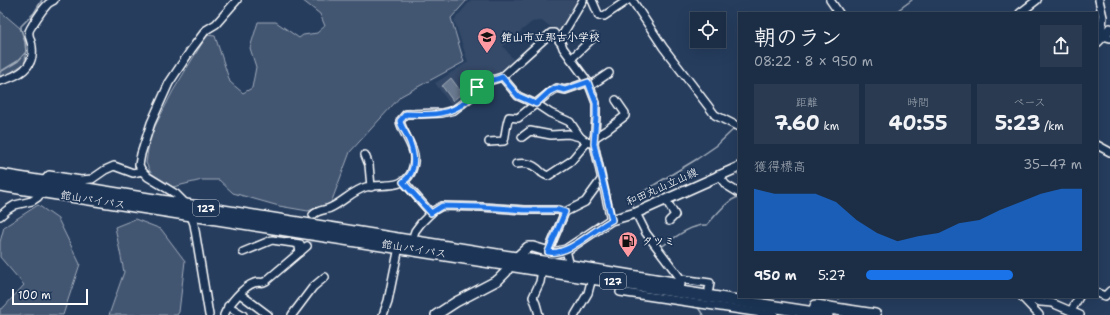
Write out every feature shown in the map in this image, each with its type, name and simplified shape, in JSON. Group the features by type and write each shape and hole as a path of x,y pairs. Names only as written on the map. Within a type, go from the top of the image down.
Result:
{"highway":[{"name":"館山バイパス","path":"0,175 42,187"},
{"name":"館山バイパス","path":"0,185 42,187 189,210 399,247 513,261 570,266 738,294"},
{"name":"館山バイパス","path":"189,210 412,240 513,261 542,270 827,315"},
{"path":"766,298 875,315"}],"main road":[{"path":"1103,39 1110,29"},
{"name":"和田丸山立山線","path":"436,315 456,302 498,280 506,272 513,261 528,247 533,247 548,252 559,252 566,250 612,220 636,213 738,166"}],"street":[{"path":"0,81 11,78 27,69 33,53 28,32 47,5 54,0"},
{"path":"209,315 194,224 189,210 176,194 162,184 154,181 142,171 139,165 151,123 169,83 206,30 216,24 238,0"},
{"path":"560,42 560,39 583,0"},
{"path":"592,0 599,16 604,16 628,0"},
{"path":"632,0 663,47 715,115 737,126"},
{"path":"830,0 838,12"},
{"path":"1021,12 1037,0"},
{"path":"1099,0 1103,17 1101,33 1103,39"},
{"path":"313,215 316,211 331,208 358,190 367,187 395,185 403,182 408,178 411,172 414,164 414,155 407,136 400,124 403,116 406,114 442,114 454,110 471,97 477,87 482,83 502,77 551,33 554,33 589,84 596,103 591,141 612,220"},
{"path":"571,59 594,37"},
{"path":"489,142 504,141 506,135 506,124 509,117 518,118 549,92 557,88 565,90 589,84 609,73"},
{"path":"502,77 518,96 570,122 580,137"},
{"path":"516,164 526,163 536,167 541,174 548,176 571,161 591,141 608,130 625,116 625,113 616,100"},
{"path":"522,137 530,131 551,135 568,134 591,141"},
{"path":"1098,146 1110,152"},
{"path":"365,155 369,165 372,187"},
{"path":"0,216 15,205 36,198 40,194 49,175 81,180 92,179 114,166 133,173 142,171"},
{"path":"718,175 726,186 738,192"},
{"path":"548,252 565,212 585,202 601,180"},
{"path":"403,182 431,213"},
{"path":"666,200 675,216 669,220"},
{"path":"412,240 415,231 431,213 442,206 558,210 565,212"},
{"path":"636,213 646,233 681,279 710,283 709,289"},
{"path":"243,252 272,240 300,244 300,252"},
{"path":"224,315 228,306 252,284 266,281 307,246"},
{"path":"383,315 388,301 399,247"},
{"path":"566,250 570,266"},
{"path":"539,315 532,296 540,282 542,270"},
{"path":"292,315 313,287 325,277"},
{"path":"575,315 588,293 592,278"},
{"path":"1098,293 1106,296 1110,291"},
{"path":"620,292 774,315"},
{"path":"240,294 268,315"},
{"path":"1023,298 1041,302 1052,302 1080,315"},
{"path":"1023,298 1039,315"},
{"path":"1071,311 1078,298"},
{"path":"228,306 243,315"}],"shaded area":[{"path":"302,0 467,0 451,18 464,62 401,96 350,152 331,203 308,211 279,206 233,193 219,180 202,180 173,187 151,173 146,163 150,136 173,91 207,35 215,36 230,82 243,93 252,88 256,67 250,48 258,22 276,22 299,38 303,35 317,33 325,26 320,14"},
{"name":"館山市立那古小学校","path":"471,0 578,0 560,32 541,21 532,22 503,46 516,63 453,108 435,83 468,62 454,20"},
{"path":"0,11 20,28 26,41 25,63 7,75 0,77"},
{"path":"451,78 462,93 453,101 442,86"},
{"path":"38,205 58,219 80,264 63,315 0,315 0,309 4,307 24,285 0,257 0,242 4,227"},
{"path":"135,219 161,229 185,261 179,312 177,315 109,315 124,272 115,227"}],"waterway":[{"path":"0,72 18,61 26,52 21,26 34,13 42,0"},
{"path":"895,12 912,0"},
{"path":"633,210 633,198 716,146 735,128"},
{"path":"661,247 689,229 701,225 707,225 726,204 738,197"},
{"path":"636,221 642,232"},
{"path":"697,306 703,315"}],"tunnel":[{"path":"307,246 309,242 313,215"}],"place":[{"name":"館山市立那古小学校","path":"487,54"},
{"name":"タツミ","path":"628,258"}],"route":[{"path":"502,77 506,84 518,96 536,104 549,92 557,88 565,90 588,82 596,103 594,144 601,180 612,220 566,250 553,253 548,252 565,212 558,210 442,206 431,213 412,190 403,182 408,178 411,172 414,164 414,155 400,121 406,114 442,114 454,110 471,97 477,87 482,83 502,77"}]}
